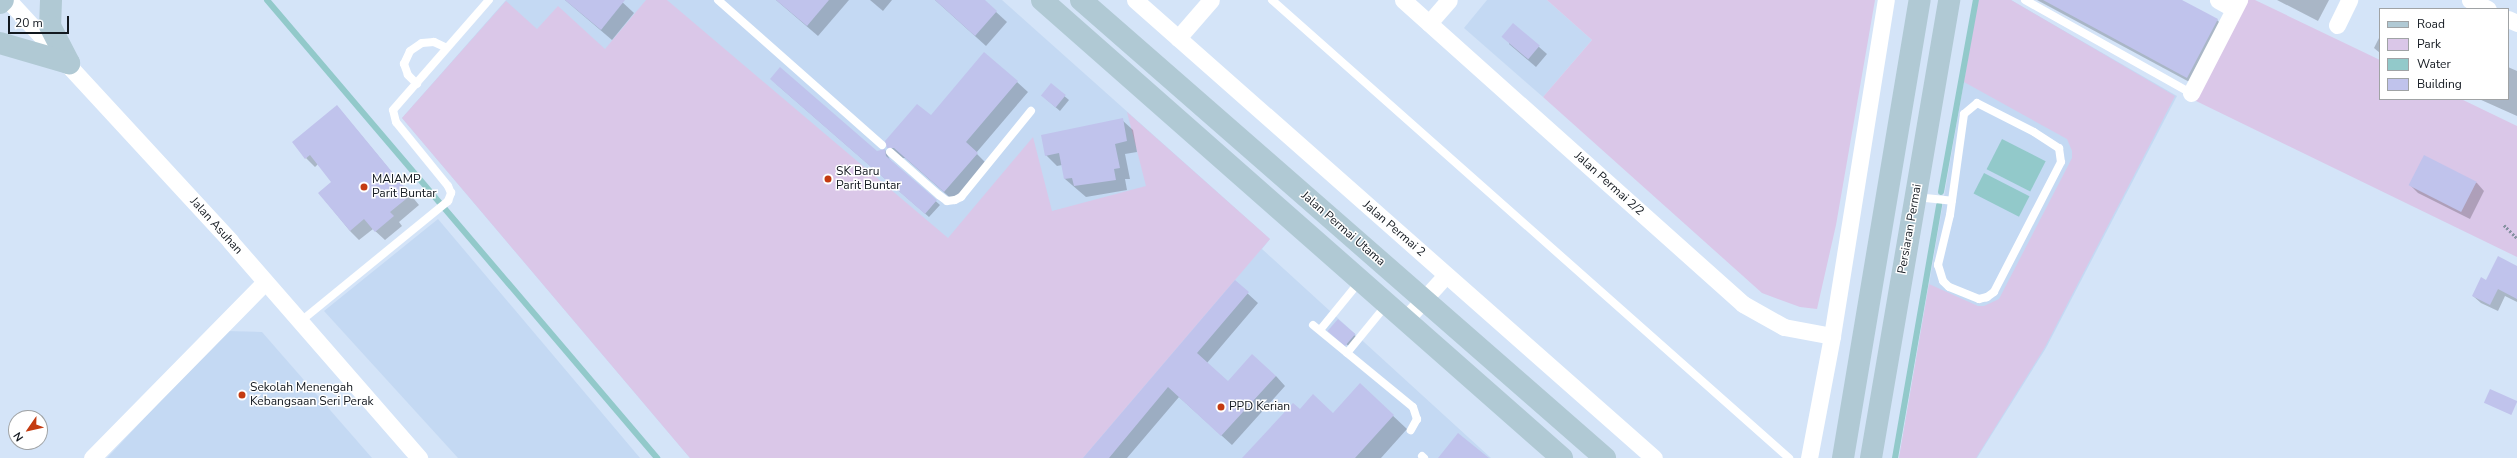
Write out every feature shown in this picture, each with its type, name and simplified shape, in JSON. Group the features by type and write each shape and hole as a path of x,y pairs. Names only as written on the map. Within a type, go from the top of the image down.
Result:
{"street":[{"path":"0,4 3,0"},
{"name":"Jalan Asuhan","path":"8,0 69,63 301,321 418,458"},
{"path":"51,0 50,26 69,63"},
{"path":"1042,0 1361,279 1562,458"},
{"name":"Jalan Permai Utama","path":"1082,0 1605,458"},
{"name":"Jalan Permai 2","path":"1135,0 1654,458"},
{"path":"1178,38 1211,0"},
{"name":"Jalan Permai 2/2","path":"1403,0 1743,304 1784,327 1832,336"},
{"path":"1429,23 1449,0"},
{"path":"1809,458 1832,336 1886,0"},
{"path":"1843,458 1920,0"},
{"name":"Persiaran Permai","path":"1871,458 1949,0"},
{"path":"2191,93 2237,5 2218,0"},
{"path":"2337,25 2349,0"},
{"path":"2470,0 2486,8"},
{"path":"0,44 69,63"},
{"path":"1406,319 1446,275"},
{"path":"92,458 265,282"}],"lane":[{"path":"301,321 448,201 451,192 448,186 396,122 394,110 489,0"},
{"path":"718,0 882,145"},
{"path":"1272,0 1789,458"},
{"path":"2025,0 2191,93"},
{"path":"417,84 408,75 404,64 410,51 422,43 434,42 447,48"},
{"path":"1977,103 2034,132 2059,148 2060,162 1994,292 1987,297 1974,297 1949,287 1939,272 1938,265 1952,201 1964,114 1977,103"},
{"path":"890,152 947,201 955,200 961,197 1031,111"},
{"path":"1916,197 1952,201"},
{"path":"1361,279 1316,328 1412,407 1417,419 1411,430"},
{"path":"1347,353 1387,303"}],"path":[{"path":"2504,225 2517,238"}],"shaded area":[{"name":"SK Baru Parit Buntar","path":"506,0 1002,0 1270,239 1262,249 1491,458 690,458 402,118"},
{"path":"1487,0 1547,0 1592,40 1543,97 1464,28"},
{"path":"1978,0 2011,0 2177,96 2046,348 1977,458 1899,458"},
{"path":"438,219 640,458 458,458 324,311"},
{"name":"Sekolah Menengah Kebangsaan Seri Perak","path":"226,331 262,332 372,458 107,458"}],"green space":[{"name":"SK Baru Parit Buntar","path":"646,0 667,0 948,238 1033,137 1052,211 1146,186 1127,112 1270,239 1083,458 690,458 402,118 506,1 537,29 558,6 605,49"},
{"path":"1547,0 1875,0 1836,225 1817,309 1800,307 1762,293 1543,97 1592,40"},
{"path":"1978,0 2011,0 2175,96 2045,347 1976,458 1899,458 1929,284 1978,306 1984,306 1999,299 2072,158 2072,151 2067,139 1964,82"},
{"path":"2248,0 2255,0 2379,60 2379,100 2463,100 2517,126 2517,257 2194,100"}],"water":[{"path":"2002,139 2046,161 2030,192 1987,169"},
{"path":"1984,173 2029,196 2019,217 1974,193"}],"building":[{"path":"565,0 625,0 601,30"},
{"path":"776,0 829,0 807,26"},
{"path":"935,0 985,0 997,11 975,36"},
{"path":"2043,0 2182,0 2218,19 2187,78"},
{"path":"1513,23 1540,45 1528,59 1501,37"},
{"path":"984,52 1018,81 966,142 978,153 944,192 894,148 887,148 885,141 917,104 931,115"},
{"path":"780,67 877,151 885,149 886,156 937,200 925,214 770,79"},
{"path":"1051,83 1066,95 1056,107 1041,95"},
{"name":"MAIAMP Parit Buntar","path":"337,105 411,195 390,212 394,216 375,232 364,219 350,231 318,193 331,182 310,155 305,159 292,142"},
{"path":"1123,118 1127,141 1115,144 1120,168 1114,169 1116,180 1074,186 1072,178 1064,179 1059,153 1045,156 1041,135"},
{"path":"2424,155 2477,182 2461,212 2409,185"},
{"path":"2498,256 2517,266 2517,299 2498,289 2490,305 2472,296 2481,277 2486,280"},
{"path":"1235,280 1249,292 1197,353 1228,381 1252,354 1276,376 1221,436 1168,387 1109,458 1083,458"},
{"path":"1338,319 1355,334 1345,346 1328,331"},
{"path":"1360,383 1394,415 1355,458 1242,458 1293,403 1300,409 1313,394 1333,413"},
{"path":"2490,389 2517,401 2511,415 2484,403"},
{"path":"1458,433 1489,458 1438,458"}],"waterway":[{"path":"267,0 657,458"},
{"path":"1941,192 1976,0"},
{"path":"1895,458 1939,205"}],"place":[{"name":"SK Baru Parit Buntar","path":"828,179"},
{"name":"MAIAMP Parit Buntar","path":"364,187"},
{"name":"Sekolah Menengah Kebangsaan Seri Perak","path":"242,395"},
{"name":"PPD Kerian","path":"1221,407"}]}
